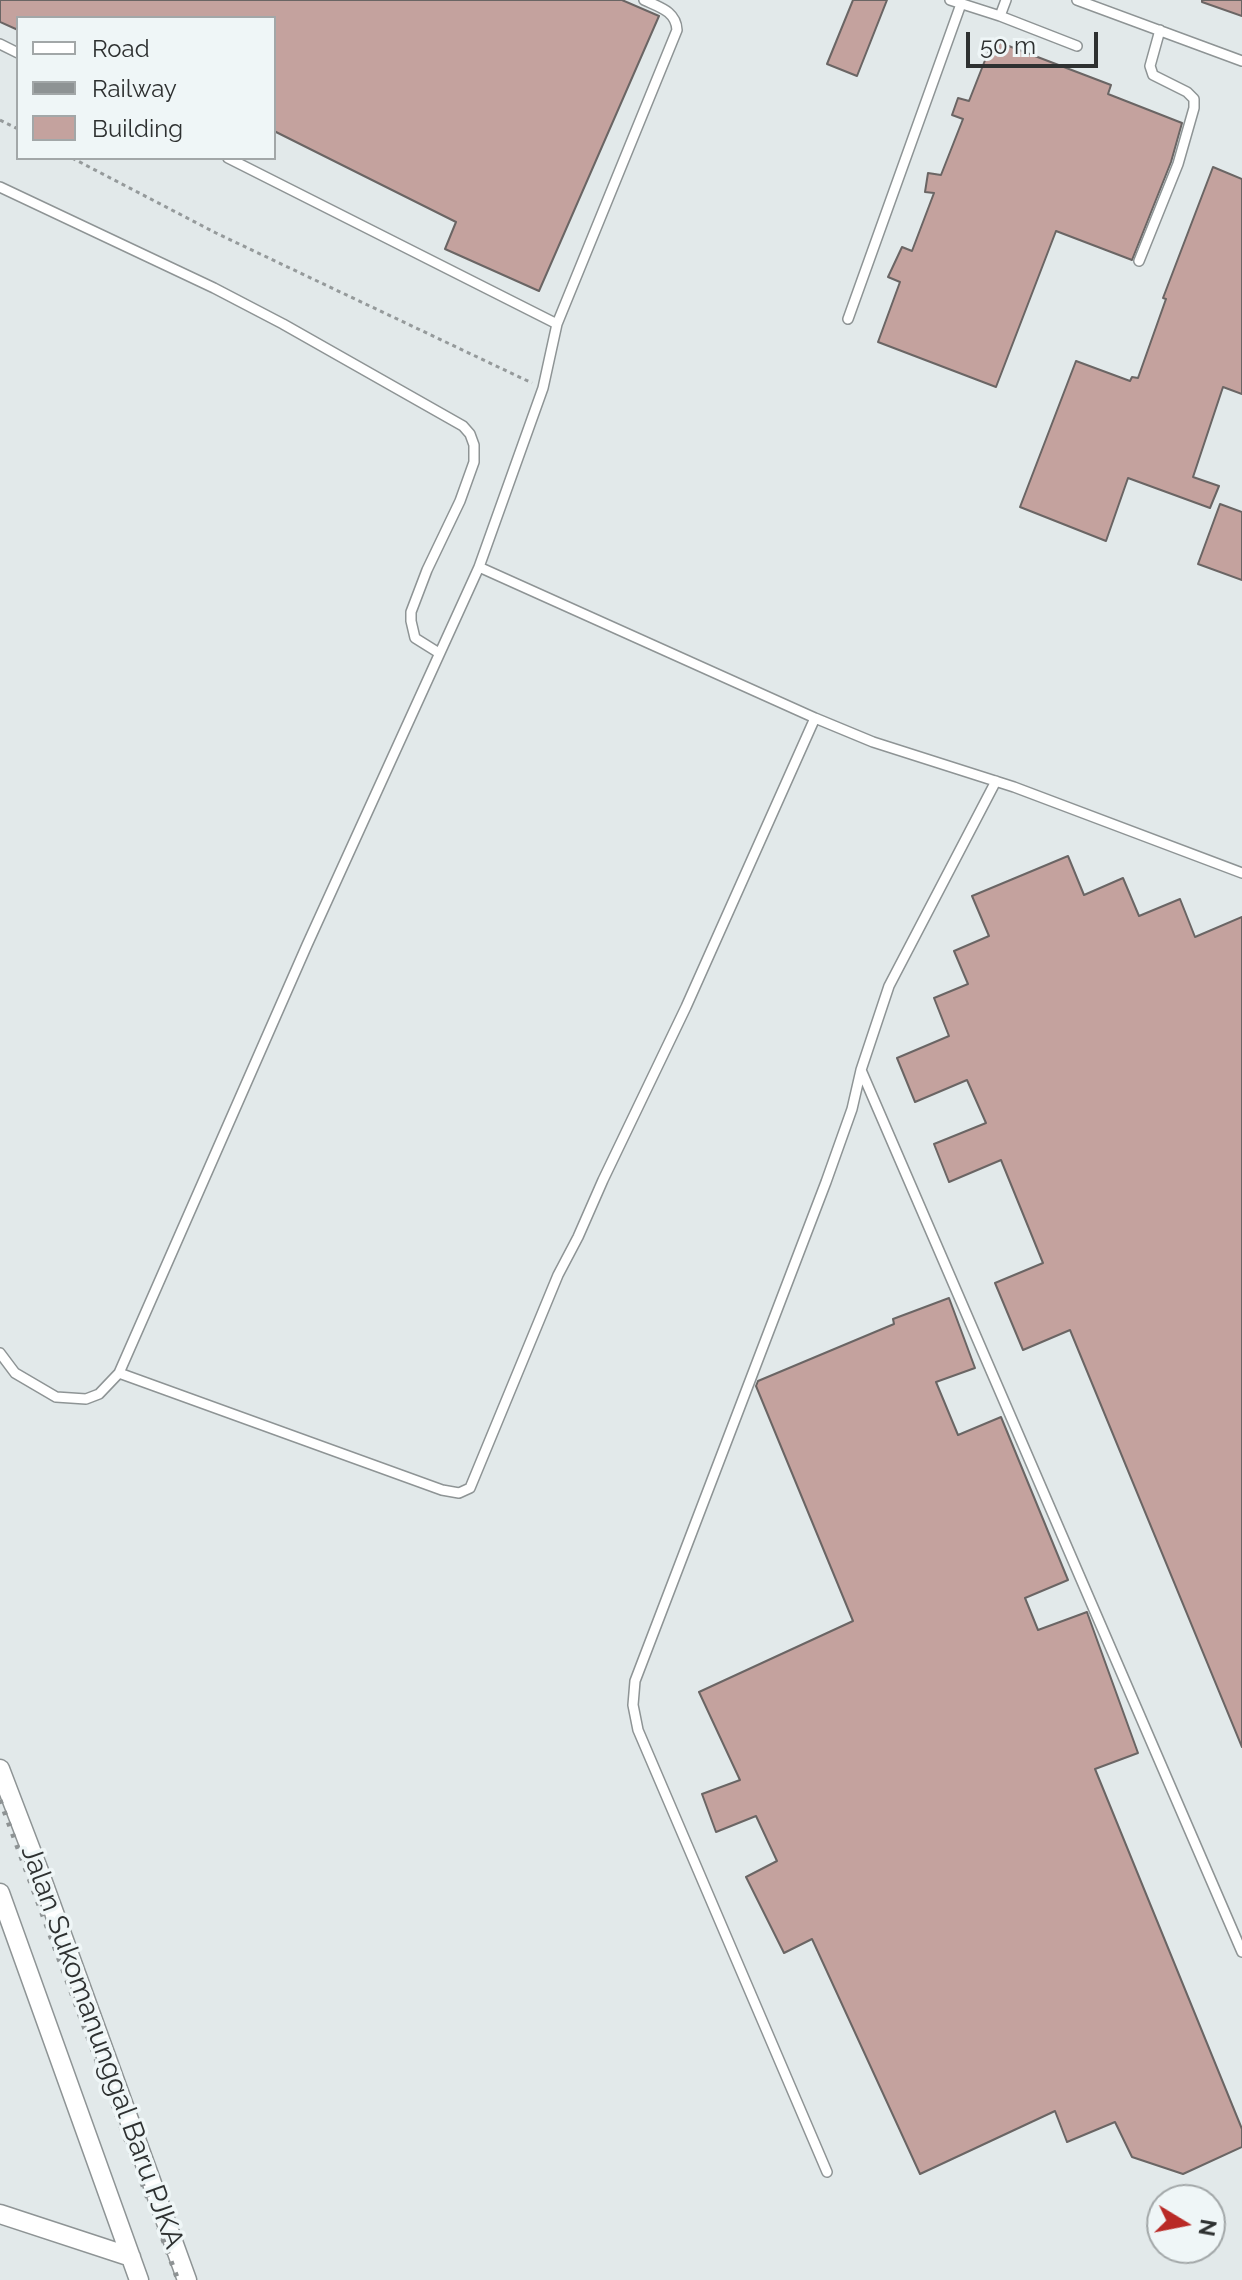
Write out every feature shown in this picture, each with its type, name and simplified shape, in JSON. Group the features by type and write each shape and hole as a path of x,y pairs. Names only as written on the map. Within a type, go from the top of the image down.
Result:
{"street":[{"name":"Jalan Sukomanunggal Baru PJKA","path":"0,1769 188,2280"},
{"path":"0,1893 139,2280"},
{"name":"Jalan Sukomanunggal Baru PJKA","path":"0,2214 131,2257"}],"lane":[{"path":"0,1353 15,1373 56,1397 86,1399 99,1394 119,1373 307,945 479,567 543,388 557,324 677,30 671,13 644,0"},
{"path":"950,0 1077,46"},
{"path":"1000,16 1006,0"},
{"path":"1082,1 1242,61"},
{"path":"848,319 961,4"},
{"path":"1139,261 1178,164 1194,108 1194,99 1187,92 1150,71 1160,30"},
{"path":"232,160 557,324"},
{"path":"0,187 214,288 463,426 474,445 474,462 411,612 415,638 439,653"},
{"path":"479,567 873,742 996,781 1242,873"},
{"path":"119,1373 442,1490 459,1493 470,1488 558,1275 686,1007 815,718"},
{"path":"827,2172 638,1730 633,1705 635,1681 826,1182 852,1109 861,1070 889,986 996,781"},
{"path":"861,1070 1242,1952"}],"path":[{"path":"76,160 216,233 543,388"}],"building":[{"path":"0,0 622,0 659,16 539,291 445,249 456,222 276,132 276,16 16,16 16,29 0,22"},
{"path":"853,0 887,0 857,76 827,64"},
{"path":"1242,0 1242,16 1202,2"},
{"path":"993,40 1111,85 1108,94 1182,123 1171,162 1132,260 1056,231 996,387 878,342 900,282 888,277 902,247 912,251 934,193 925,192 928,173 941,175 963,119 952,115 958,98 969,101"},
{"path":"1213,167 1242,179 1242,394 1223,387 1193,477 1219,486 1210,508 1128,478 1106,541 1020,507 1076,361 1130,381 1132,377 1138,378 1166,299 1163,298"},
{"path":"1220,504 1242,512 1242,580 1198,564"},
{"path":"1068,856 1084,895 1123,878 1139,916 1180,899 1195,937 1242,917 1242,1747 1070,1330 1023,1350 995,1283 1043,1263 1001,1160 949,1182 934,1144 986,1123 967,1080 915,1102 897,1058 949,1036 934,998 968,984 954,951 989,936 972,896"},
{"path":"949,1298 975,1368 936,1382 958,1435 1001,1417 1068,1580 1025,1598 1038,1630 1087,1612 1138,1753 1095,1769 1242,2129 1242,2147 1183,2174 1132,2157 1115,2122 1067,2142 1055,2111 920,2174 812,1939 784,1953 746,1877 777,1861 756,1816 716,1832 702,1794 740,1780 699,1692 853,1621 756,1386 758,1381 894,1324 893,1319"}],"railway":[{"path":"0,1800 178,2280"}]}
